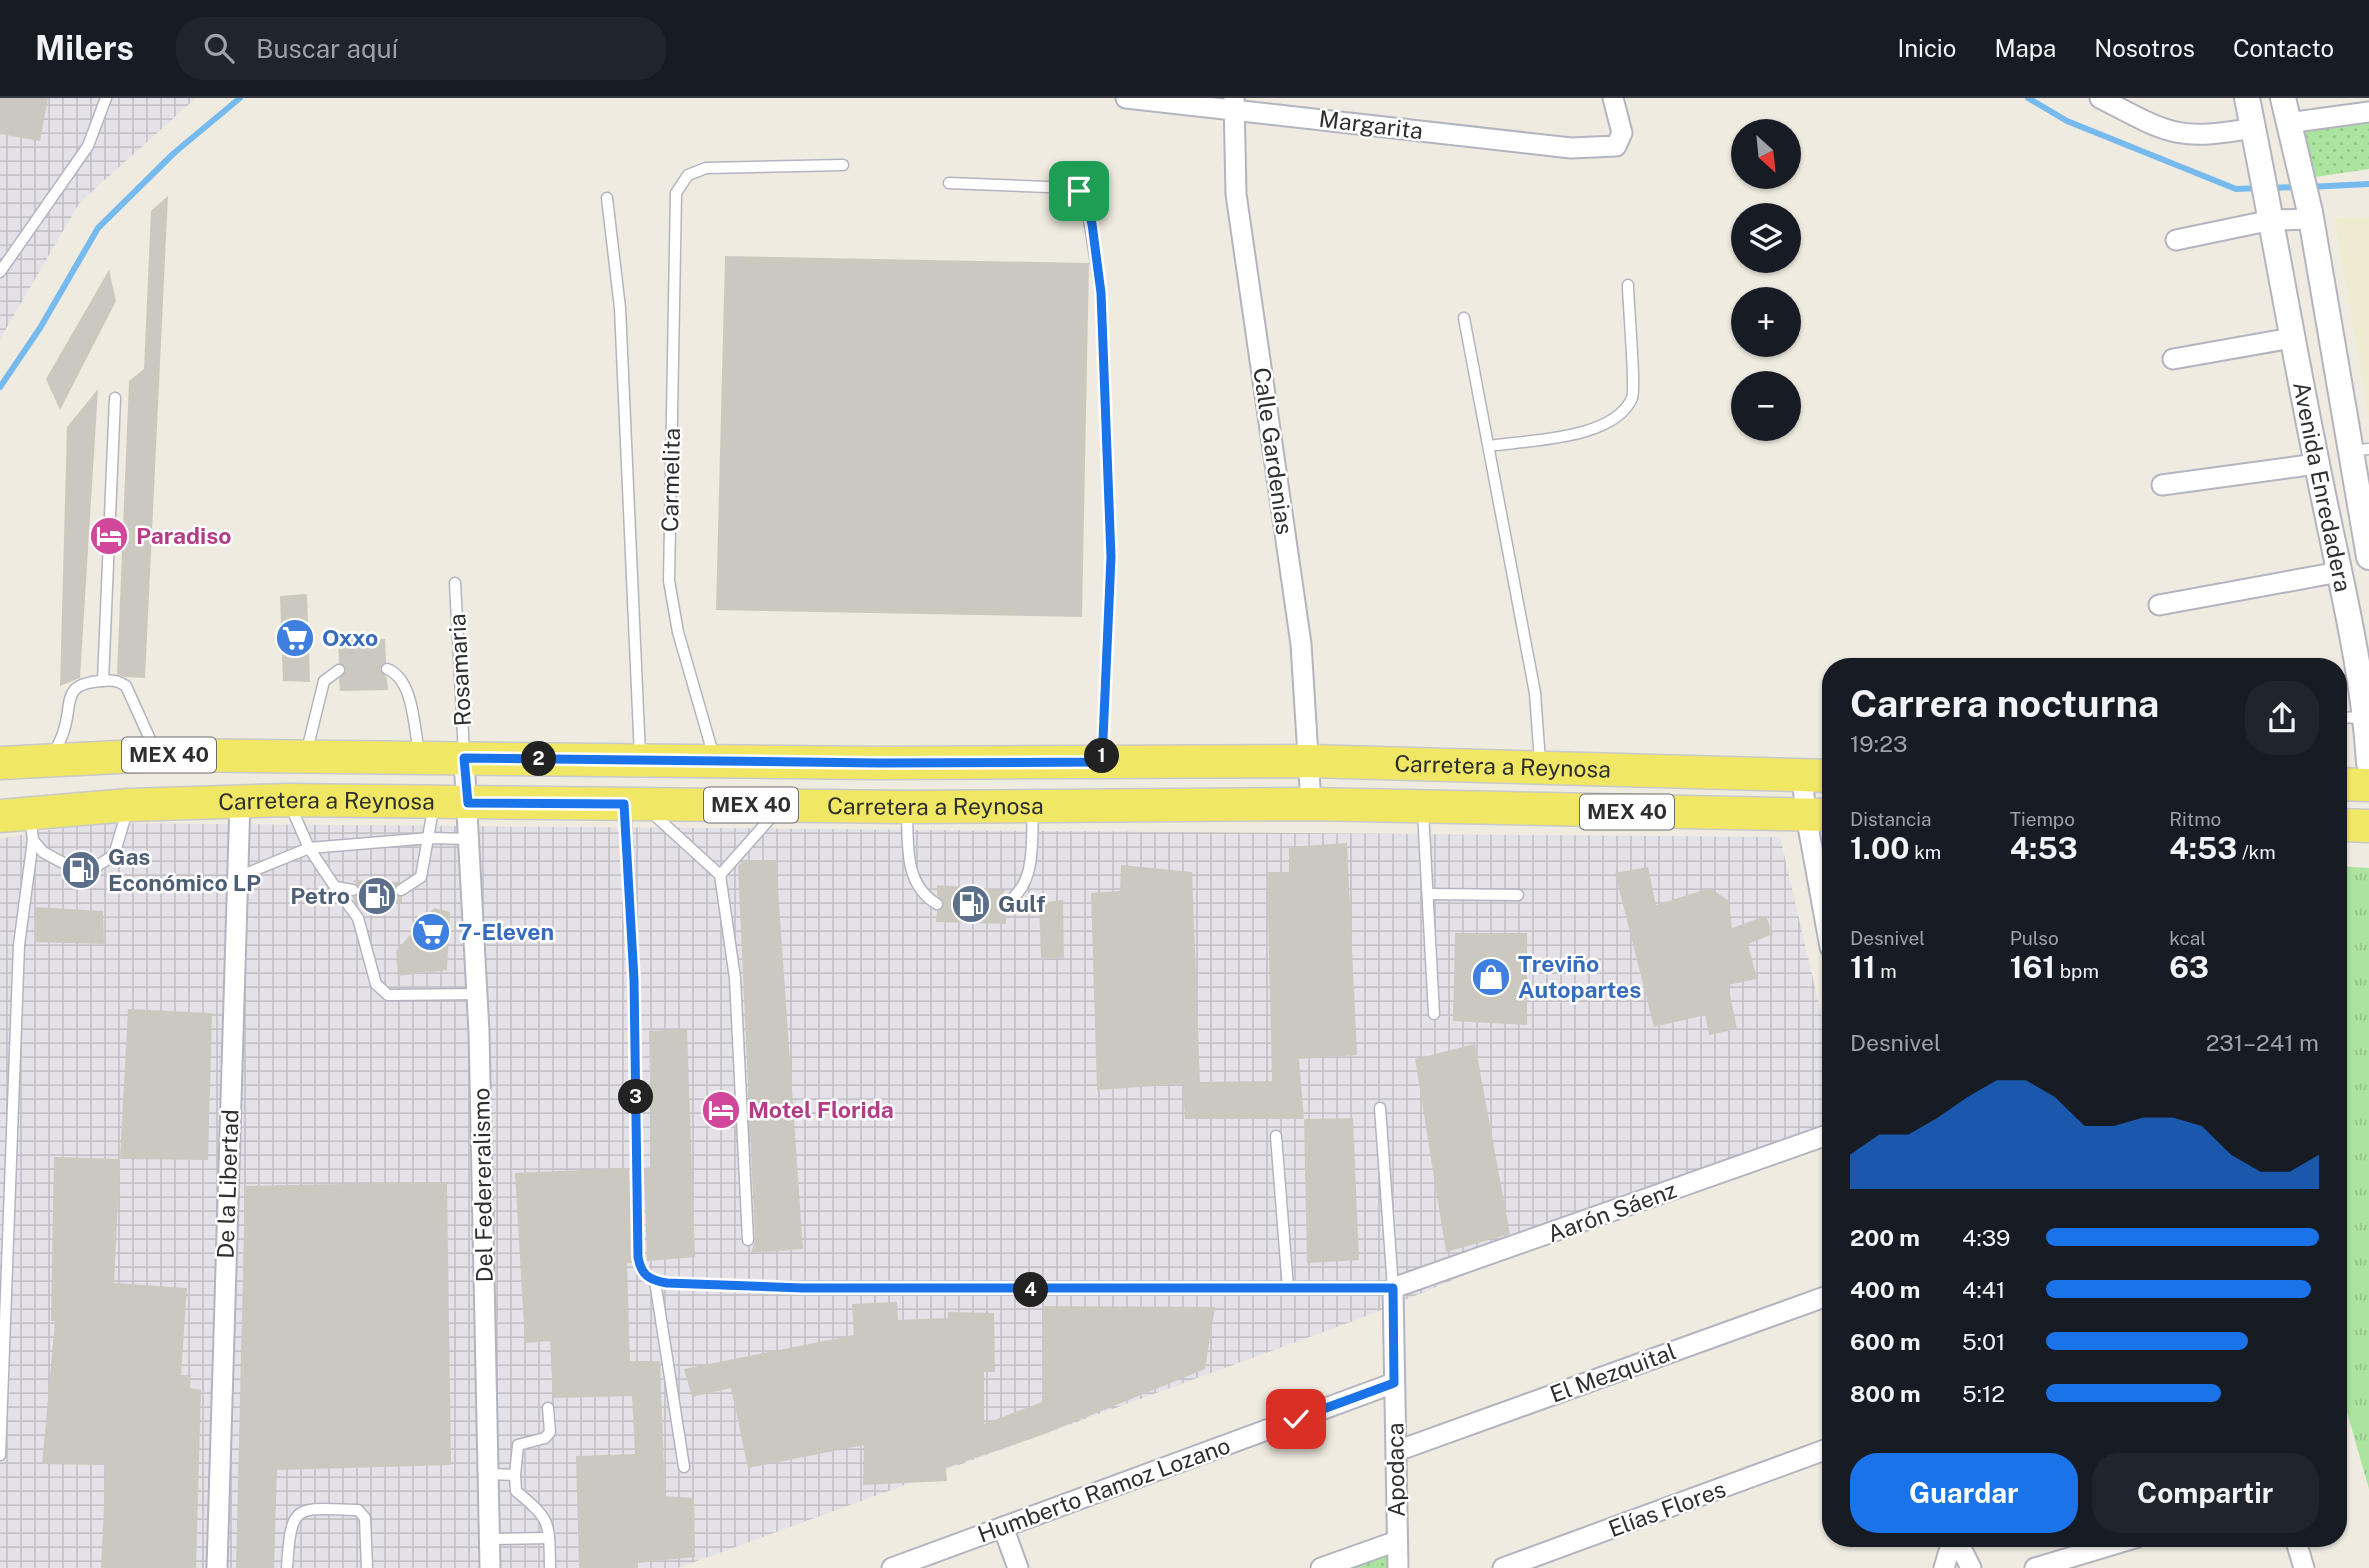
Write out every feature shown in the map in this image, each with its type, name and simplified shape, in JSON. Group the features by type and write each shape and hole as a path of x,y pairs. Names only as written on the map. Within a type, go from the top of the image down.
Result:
{"main road":[{"name":"Carretera a Reynosa","path":"0,763 51,758 158,755 715,761 1309,761 1541,770 1816,776"},
{"path":"2347,784 2369,785"},
{"name":"Carretera a Reynosa","path":"21,822 128,805 240,800 907,807 1311,804 1818,815"},
{"path":"2347,825 2369,825"}],"street":[{"name":"Margarita","path":"1126,98 1234,104 1571,148 1616,146 1622,133 1614,98"},
{"name":"Avenida Enredadera","path":"2247,98 2272,214 2292,338 2339,572 2365,717 2369,763"},
{"name":"Avenida Enredadera","path":"2283,98 2359,450 2369,557"},
{"path":"2110,101 2178,135 2214,135 2257,145 2292,137 2369,112"},
{"name":"Calle Gardenias","path":"1234,104 1236,194 1301,644 1311,804"},
{"path":"2176,240 2272,214 2310,216"},
{"path":"2173,359 2292,338"},
{"path":"2162,485 2316,464"},
{"path":"2159,605 2339,572"},
{"name":"Del Federeralismo","path":"464,758 477,994 490,1568"},
{"path":"1816,776 1822,854"},
{"name":"De la Libertad","path":"217,1568 240,800"},
{"path":"2369,811 2369,825"},
{"name":"Aarón Sáenz","path":"1393,1288 1822,1138"},
{"name":"Apodaca","path":"1393,1288 1398,1568"},
{"name":"El Mezquital","path":"1397,1451 1822,1298"},
{"name":"Humberto Ramoz Lozano","path":"892,1568 1394,1383"},
{"name":"Elías Flores","path":"1503,1568 1822,1451"},
{"path":"1003,1527 1018,1568"},
{"path":"1321,1568 1397,1541"},
{"path":"1944,1568 1951,1547"},
{"path":"1959,1547 1971,1568"},
{"path":"2035,1568 2104,1547"},
{"path":"2298,1547 2304,1568"}],"lane":[{"path":"0,272 88,146 106,98"},
{"name":"Carmelita","path":"715,761 678,632 669,581 676,193 688,175 706,169 843,165"},
{"path":"949,183 1072,188 1079,191 1086,201 1092,224 1101,293 1111,557 1102,762"},
{"path":"607,198 620,308 640,760"},
{"path":"1489,446 1594,430 1618,416 1633,397 1628,285"},
{"path":"1464,318 1535,694 1541,770"},
{"path":"103,681 115,398"},
{"name":"Rosamaria","path":"455,583 464,758"},
{"path":"387,669 396,672 406,688 419,757"},
{"path":"306,755 324,681 339,670"},
{"path":"51,758 64,732 68,697 76,688 89,682 118,680 126,686 158,755"},
{"path":"2347,718 2365,717"},
{"path":"288,800 309,848 358,918 376,984 388,995 477,994"},
{"path":"401,890 421,877 430,838 434,803"},
{"path":"97,866 114,855 128,805"},
{"path":"634,805 720,875 735,978 748,1240"},
{"path":"634,805 638,1257 643,1273 655,1281 802,1288 1393,1288 1380,1108"},
{"path":"720,875 782,806"},
{"path":"907,807 909,864 916,884 926,898 937,904"},
{"path":"1006,903 1024,886 1030,872 1034,807"},
{"path":"1423,807 1434,1014"},
{"path":"21,822 43,852 65,864"},
{"path":"0,1455 21,822"},
{"path":"238,877 309,848 430,838 469,839"},
{"path":"335,887 353,890"},
{"path":"1427,894 1518,895"},
{"path":"1276,1136 1288,1288"},
{"path":"655,1281 684,1467"},
{"path":"548,1408 550,1432 545,1438 518,1445 515,1475 516,1491 545,1517 550,1568"},
{"path":"488,1474 515,1475"},
{"path":"288,1568 290,1525 299,1514 312,1509 358,1510 365,1518 367,1568"},
{"path":"489,1539 549,1538"}],"shaded area":[{"path":"0,98 196,98 80,202 0,339"},
{"path":"2369,217 2369,419 2334,218"},
{"path":"88,823 1780,837 1822,1018 1822,1126 1364,1317 678,1568 0,1568 0,839"}],"green space":[{"path":"2369,112 2369,169 2302,179 2288,123"},
{"path":"2347,867 2369,868 2369,1489 2347,1412"},
{"path":"1397,1541 1398,1568 1321,1568"}],"building":[{"path":"0,98 48,98 40,141 0,134"},
{"path":"168,196 145,678 125,677 117,674 129,381 144,369 151,211"},
{"path":"725,256 1089,263 1082,617 716,610"},
{"path":"109,270 116,301 60,410 46,379"},
{"path":"98,389 80,678 60,686 67,427"},
{"name":"Oxxo","path":"307,594 310,682 283,681 280,596"},
{"path":"385,639 386,662 380,669 387,678 388,690 340,691 339,679 346,670 339,663 338,640"},
{"path":"1347,843 1357,1055 1299,1059 1304,1119 1185,1119 1183,1084 1097,1090 1091,893 1120,891 1121,865 1192,872 1200,1082 1272,1081 1267,872 1289,872 1289,847"},
{"name":"Gas Económico LP","path":"69,858 93,860 90,867 97,876 64,875 72,867"},
{"path":"744,860 776,860 803,1249 751,1253 755,1240 738,866"},
{"path":"1648,867 1656,905 1710,888 1729,901 1732,928 1766,916 1773,934 1748,944 1757,979 1728,985 1737,1029 1709,1035 1705,1015 1654,1027 1615,873"},
{"name":"Petro","path":"353,880 399,882 394,891 402,897 402,903 355,902 353,897 359,894 360,888"},
{"name":"Gulf","path":"937,885 1005,890 999,903 1006,910 1006,924 936,922 937,911 944,904 937,895"},
{"path":"1063,900 1064,958 1041,958 1039,903"},
{"path":"35,907 103,911 104,944 34,942"},
{"name":"7-Eleven","path":"434,908 450,912 447,970 398,976 396,951"},
{"name":"Treviño Autopartes","path":"1455,933 1527,933 1527,1025 1453,1021"},
{"path":"128,1009 212,1013 208,1160 120,1159"},
{"path":"687,1029 695,1257 647,1261 644,1168 652,1167 649,1031"},
{"path":"1475,1044 1510,1234 1446,1252 1415,1059"},
{"path":"1353,1118 1359,1260 1307,1263 1304,1119"},
{"path":"54,1157 120,1159 114,1283 187,1288 181,1375 191,1375 190,1388 201,1390 196,1568 101,1568 106,1465 42,1464 55,1321 51,1321"},
{"path":"629,1168 632,1263 627,1263 630,1361 660,1361 665,1496 694,1498 695,1557 638,1563 638,1568 579,1568 576,1456 635,1454 632,1396 553,1398 550,1341 525,1343 515,1173"},
{"path":"447,1182 451,1465 277,1470 274,1568 236,1568 245,1186"},
{"path":"897,1302 898,1320 948,1318 948,1312 994,1313 995,1372 984,1372 984,1424 1042,1402 1043,1306 1215,1307 1205,1369 1042,1435 946,1468 947,1481 863,1485 864,1445 748,1468 731,1388 692,1397 684,1369 854,1335 852,1304"}],"waterway":[{"path":"0,387 40,328 98,228 174,153 240,98"},
{"path":"2028,98 2067,121 2236,189 2259,188"},
{"path":"2308,187 2369,184"},
{"path":"2269,188 2297,187"}],"place":[{"name":"Paradiso","path":"109,536"},
{"name":"Oxxo","path":"295,638"},
{"name":"Gas Económico LP","path":"81,870"},
{"name":"Petro","path":"377,896"},
{"name":"Gulf","path":"971,904"},
{"name":"7-Eleven","path":"431,932"},
{"name":"Treviño Autopartes","path":"1491,977"},
{"name":"Motel Florida","path":"721,1110"}],"route":[{"path":"1079,191 1086,201 1092,224 1101,293 1111,557 1102,762 879,763 464,758 468,803 624,804 634,980 638,1257 639,1265 648,1278 667,1283 802,1288 1393,1288 1394,1383 1296,1419"}]}
